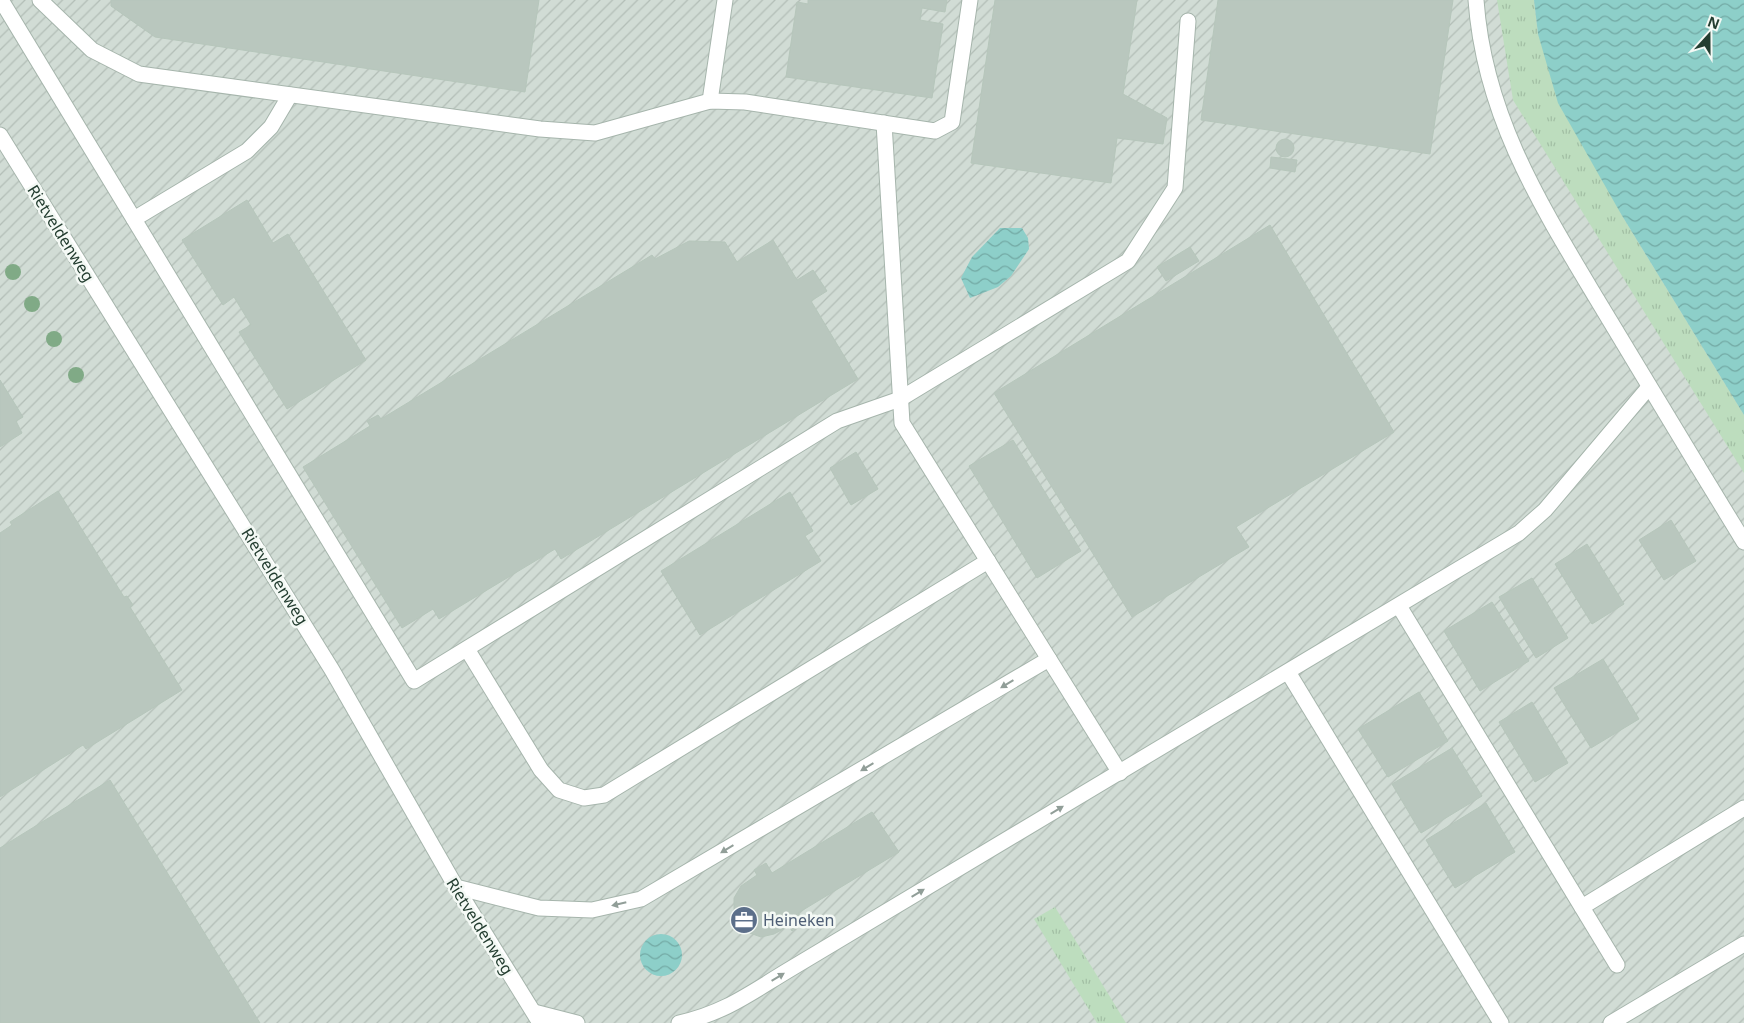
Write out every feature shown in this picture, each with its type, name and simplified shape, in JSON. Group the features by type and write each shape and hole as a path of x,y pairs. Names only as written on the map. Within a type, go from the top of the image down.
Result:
{"street":[{"path":"1,0 414,681 837,421 900,399 1128,261 1176,188 1188,21"},
{"path":"40,0 92,50 139,74 540,129 595,133 710,101 745,102 935,131 952,122 970,0"},
{"path":"710,101 725,0"},
{"path":"1476,0 1478,24 1489,81 1524,172 1650,387 1744,542"},
{"path":"134,219 247,151 271,127 290,95"},
{"path":"884,123 902,423 1120,773"},
{"name":"Rietveldenweg","path":"0,135 327,662 456,887 537,1018"},
{"path":"679,1023 707,1017 737,1003 1519,534 1545,510 1650,387"},
{"path":"467,649 540,770 559,790 584,798 604,795 988,561"},
{"path":"1399,606 1617,965"},
{"path":"456,887 539,908 592,910 641,899 1049,659"},
{"path":"1288,672 1501,1023"},
{"path":"1582,908 1744,808"},
{"path":"1611,1023 1744,944"},
{"path":"537,1018 577,1023"}],"shaded area":[{"name":"Heineken","path":"0,0 1583,0 1744,377 1744,1023 0,1023"}],"green space":[{"path":"1497,0 1534,0 1538,34 1621,214 1744,415 1744,473 1513,100"},
{"path":"1055,907 1126,1023 1097,1023 1034,919"}],"water":[{"path":"1534,0 1744,0 1744,415 1621,214 1558,103 1538,34"},
{"path":"1000,228 1022,228 1028,238 1029,249 1011,276 998,287 970,298 961,278 972,257"},
{"path":"665,934 673,937 679,943 682,955 679,967 673,973 657,976 649,973 643,967 640,951 643,943 649,937"}],"building":[{"path":"111,0 539,0 525,92 155,37 111,6"},
{"path":"808,0 947,0 945,12 922,8 920,20 943,24 932,98 786,77 797,2 808,4"},
{"path":"995,0 1137,0 1123,94 1167,118 1163,144 1117,138 1111,183 971,163"},
{"path":"1218,0 1453,0 1430,154 1201,120"},
{"path":"1285,139 1291,142 1294,148 1291,154 1285,157 1279,154 1276,148 1279,142"},
{"path":"1271,157 1297,160 1295,172 1270,168"},
{"path":"247,200 273,243 288,234 366,360 287,409 239,332 251,325 234,297 223,305 182,240"},
{"path":"1270,225 1394,432 1236,527 1249,547 1132,617 994,393"},
{"path":"773,240 797,280 813,270 827,291 811,301 858,379 561,559 555,549 439,619 433,609 402,628 303,467 370,426 367,421 378,415 381,419 652,255 655,259 689,241 725,242 737,262"},
{"path":"1190,247 1199,261 1166,281 1157,267"},
{"path":"0,380 23,417 16,421 22,433 0,447"},
{"path":"1013,440 1081,551 1037,578 969,466"},
{"path":"856,452 878,489 851,505 830,468"},
{"path":"58,491 124,597 127,596 133,605 130,607 182,690 86,749 83,745 0,797 0,533 12,525 10,522"},
{"path":"790,492 813,531 805,536 821,561 700,635 661,571"},
{"path":"1671,520 1696,561 1664,580 1639,540"},
{"path":"1587,544 1624,604 1592,624 1555,564"},
{"path":"1532,578 1568,638 1536,658 1499,597"},
{"path":"1492,602 1529,661 1480,691 1444,631"},
{"path":"1603,659 1639,719 1591,748 1554,688"},
{"path":"1419,692 1448,741 1388,777 1358,729"},
{"path":"1532,702 1568,763 1535,782 1499,722"},
{"path":"1452,748 1482,796 1421,833 1392,784"},
{"path":"110,780 260,1023 0,1023 0,848"},
{"path":"1486,803 1515,852 1455,888 1426,840"},
{"path":"872,812 899,852 798,913 805,923 792,931 789,926 774,934 761,937 747,932 740,926 734,913 734,898 741,886 757,875 754,870 766,863 772,873"}],"place":[{"name":"Heineken","path":"744,920"}]}
